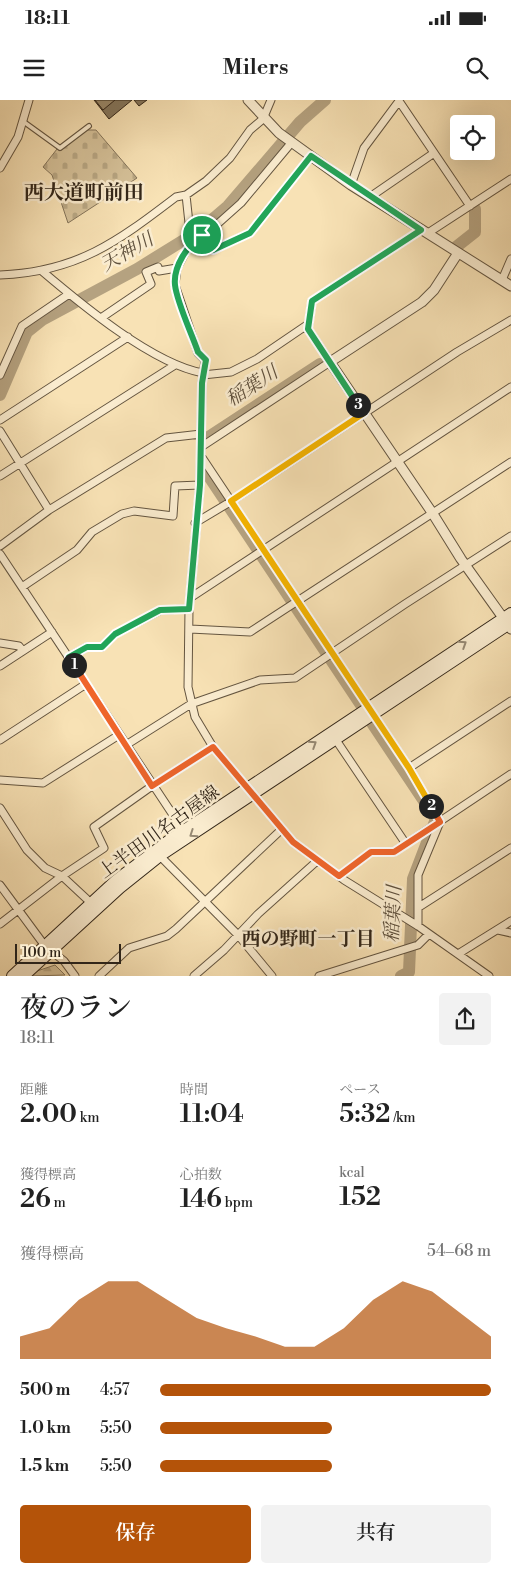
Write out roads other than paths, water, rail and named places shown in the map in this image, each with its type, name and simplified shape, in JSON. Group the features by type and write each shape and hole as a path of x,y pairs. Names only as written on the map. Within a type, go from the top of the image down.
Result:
{"main road":[{"name":"上半田川名古屋線","path":"12,976 160,856 251,791 509,622"},
{"name":"上半田川名古屋線","path":"24,976 48,948 116,880 183,830 336,740 372,711"}],"street":[{"path":"0,168 12,151 24,122 29,100"},
{"path":"248,100 279,133 351,185 511,286"},
{"path":"0,275 60,266 102,250 126,235 176,197 186,195 206,181 230,158 250,130 263,118 271,100"},
{"path":"351,185 364,148 399,101 470,206"},
{"path":"191,242 241,203 292,142"},
{"path":"370,197 434,154"},
{"path":"202,235 213,250 250,233 311,156"},
{"path":"509,622 465,566 398,461 330,362 308,325 312,301 425,231 470,206 511,179"},
{"path":"186,195 191,226 191,242 177,268 175,285 198,352 206,360 203,374 200,485 195,522 189,609 188,687 195,717 213,747 293,842 317,861 417,926 489,976"},
{"path":"201,447 422,302 431,294 458,253"},
{"path":"502,280 511,259"},
{"path":"101,318 151,284 146,272 158,267 159,271 177,268"},
{"path":"42,270 79,302 128,337 175,365 203,374 231,372 257,359 308,325"},
{"path":"0,375 22,326 70,294"},
{"path":"195,522 229,503 457,352 511,320"},
{"path":"0,420 128,337"},
{"path":"0,476 175,365"},
{"path":"190,598 511,387"},
{"path":"0,431 49,510"},
{"path":"0,546 49,510 166,438 201,434"},
{"path":"200,455 229,503 264,550 295,603 330,656 372,711 409,768 438,822 418,875 419,908 417,926"},
{"path":"190,629 250,632 511,462"},
{"path":"22,587 77,550 92,532 122,514 134,511 173,516 175,486 200,485"},
{"path":"126,745 191,704 260,680 296,678 405,604 511,536"},
{"path":"0,554 152,786 183,830"},
{"path":"69,657 87,647 102,647 115,634 160,610 189,609"},
{"path":"0,666 52,632"},
{"path":"0,643 19,646 23,652"},
{"path":"0,740 86,684"},
{"path":"409,768 511,701"},
{"path":"0,780 42,783 119,734"},
{"path":"336,740 406,844"},
{"path":"0,924 62,876 104,848 94,827 152,786 213,747"},
{"path":"339,876 371,852 394,852 511,774"},
{"path":"0,808 27,850 45,868 62,876 91,904"},
{"path":"99,976 129,948 167,936 282,829"},
{"path":"419,908 511,848"},
{"path":"160,856 238,935 272,976"},
{"path":"194,976 258,914 317,861"},
{"path":"0,886 48,948 75,976"},
{"path":"458,954 511,921"},
{"path":"498,930 511,933"},
{"path":"319,976 406,950 418,945 428,935"}],"lane":[{"path":"24,122 60,148 89,126"}],"waterway":[{"name":"天神川","path":"0,395 27,332 42,320 137,269 200,230 228,206 300,122 325,100"},
{"name":"稲葉川","path":"456,247 475,232 475,209"},
{"name":"稲葉川","path":"204,440 320,364"},
{"name":"稲葉川","path":"202,466 361,705"},
{"name":"稲葉川","path":"372,723 436,819 413,879 409,972 401,976"}],"district":[{"name":"西大道町前田","path":"84,193"},
{"name":"西の野町一丁目","path":"308,939"}]}
